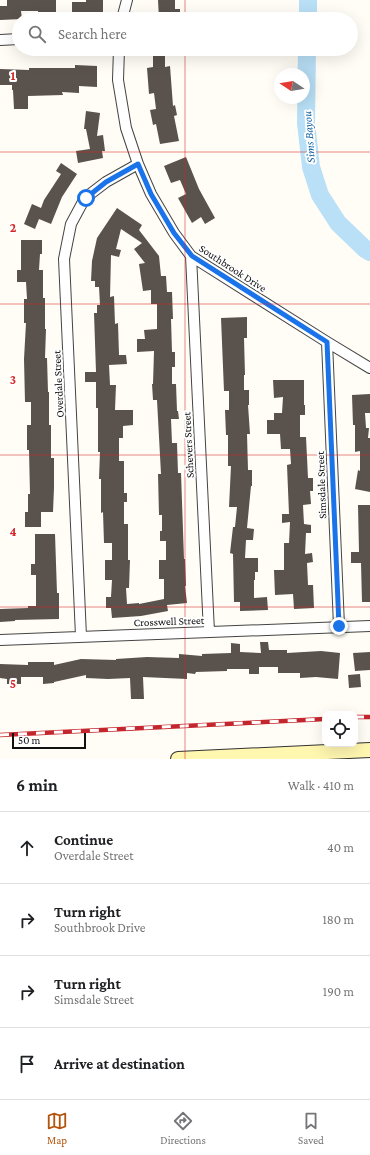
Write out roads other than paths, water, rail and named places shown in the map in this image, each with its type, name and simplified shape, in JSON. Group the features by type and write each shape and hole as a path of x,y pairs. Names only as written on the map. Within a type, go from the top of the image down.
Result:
{"main road":[{"path":"178,759 370,750"}],"street":[{"path":"124,12 127,0"},
{"path":"0,40 12,39"},
{"name":"Southbrook Drive","path":"119,56 118,80 126,128 138,164 151,194 174,233 192,256 370,368"},
{"name":"Overdale Street","path":"81,636 64,259 71,224 86,198 106,182 138,164"},
{"name":"Schevers Street","path":"192,256 209,632"},
{"name":"Simsdale Street","path":"327,342 339,626"},
{"path":"339,626 370,626"},
{"name":"Crosswell Street","path":"0,640 339,626"}],"waterway":[{"name":"Sims Bayou","path":"308,0 308,12"},
{"name":"Sims Bayou","path":"307,56 306,123 311,167 320,195 338,223 370,252"}],"railway":[{"path":"358,717 370,717"},
{"path":"0,735 322,719"}]}
